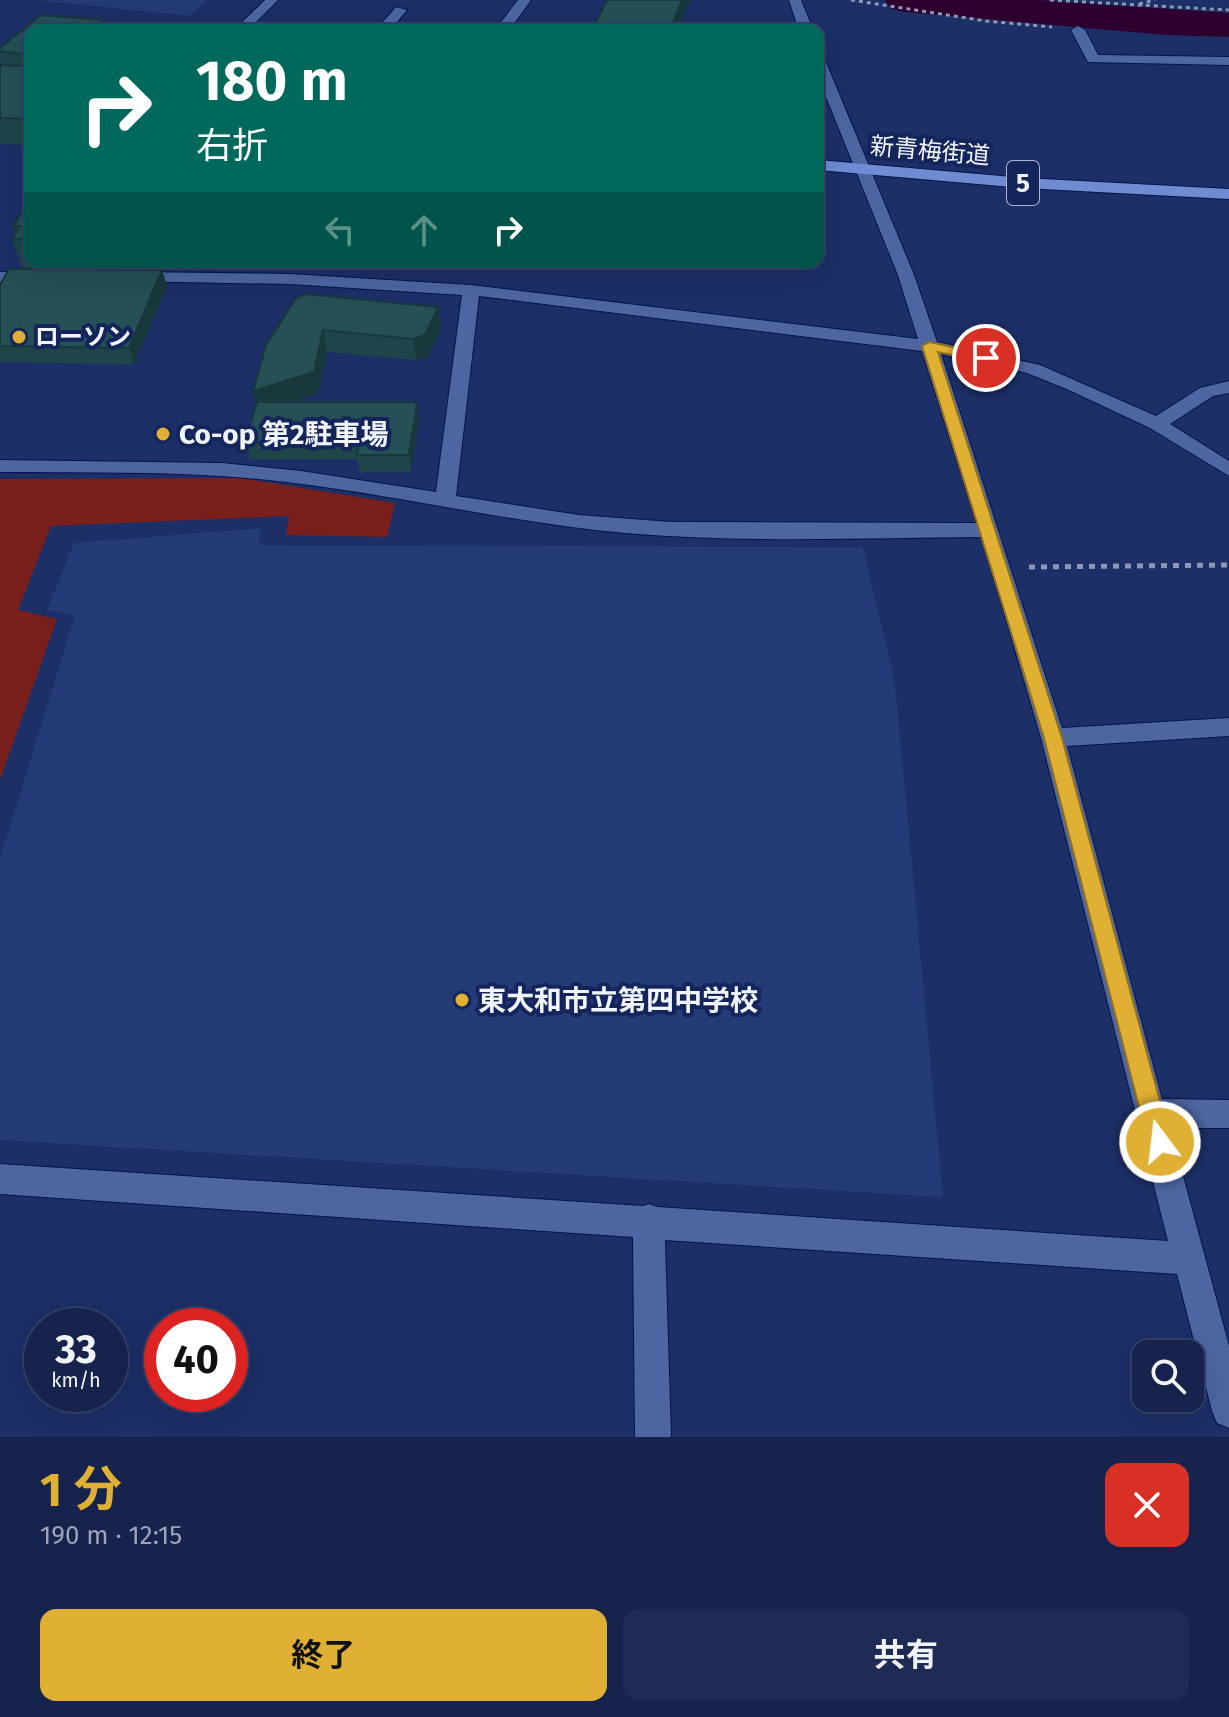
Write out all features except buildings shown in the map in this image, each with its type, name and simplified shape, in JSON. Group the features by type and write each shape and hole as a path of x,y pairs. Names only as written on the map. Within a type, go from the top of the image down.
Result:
{"main road":[{"name":"新青梅街道","path":"824,166 1024,183 1229,194"}],"street":[{"path":"247,24 272,0"},
{"path":"507,24 525,0"},
{"path":"795,2 804,24"},
{"path":"388,24 401,10"},
{"path":"1078,30 1093,59 1229,61"},
{"path":"824,75 906,275 990,530 1053,738 1229,1411"},
{"path":"0,277 63,277"},
{"path":"111,277 290,279 471,290 929,346 1033,369 1157,424 1229,470"},
{"path":"445,502 471,290"},
{"path":"1157,424 1207,392 1229,387"},
{"path":"0,466 163,467 254,472 344,483 551,518 700,531 990,530"},
{"path":"1053,738 1229,727"},
{"path":"1152,1113 1229,1114"},
{"path":"0,1179 649,1220 1191,1259"},
{"path":"649,1220 653,1437"}],"path":[{"path":"851,0 986,21"},
{"path":"1050,0 1111,6 1155,0"},
{"path":"1138,4 1159,9 1229,10"},
{"path":"1000,567 1229,565"}],"shaded area":[{"path":"36,0 207,0 189,16"},
{"path":"240,478 395,503 387,537 286,535 289,516 51,526 18,610 57,619 0,780 0,479"},
{"name":"東大和市立第四中学校","path":"261,528 259,545 863,547 895,683 943,1197 0,1140 0,859 75,615 47,610 74,543"}],"waterway":[{"path":"904,0 1166,23 1229,25"}],"place":[{"name":"ローソン","path":"19,337"},
{"name":"Co-op 第2駐車場","path":"163,434"},
{"name":"東大和市立第四中学校","path":"462,1000"}],"route":[{"path":"986,358 929,346 990,530 1053,738 1160,1142"}]}
